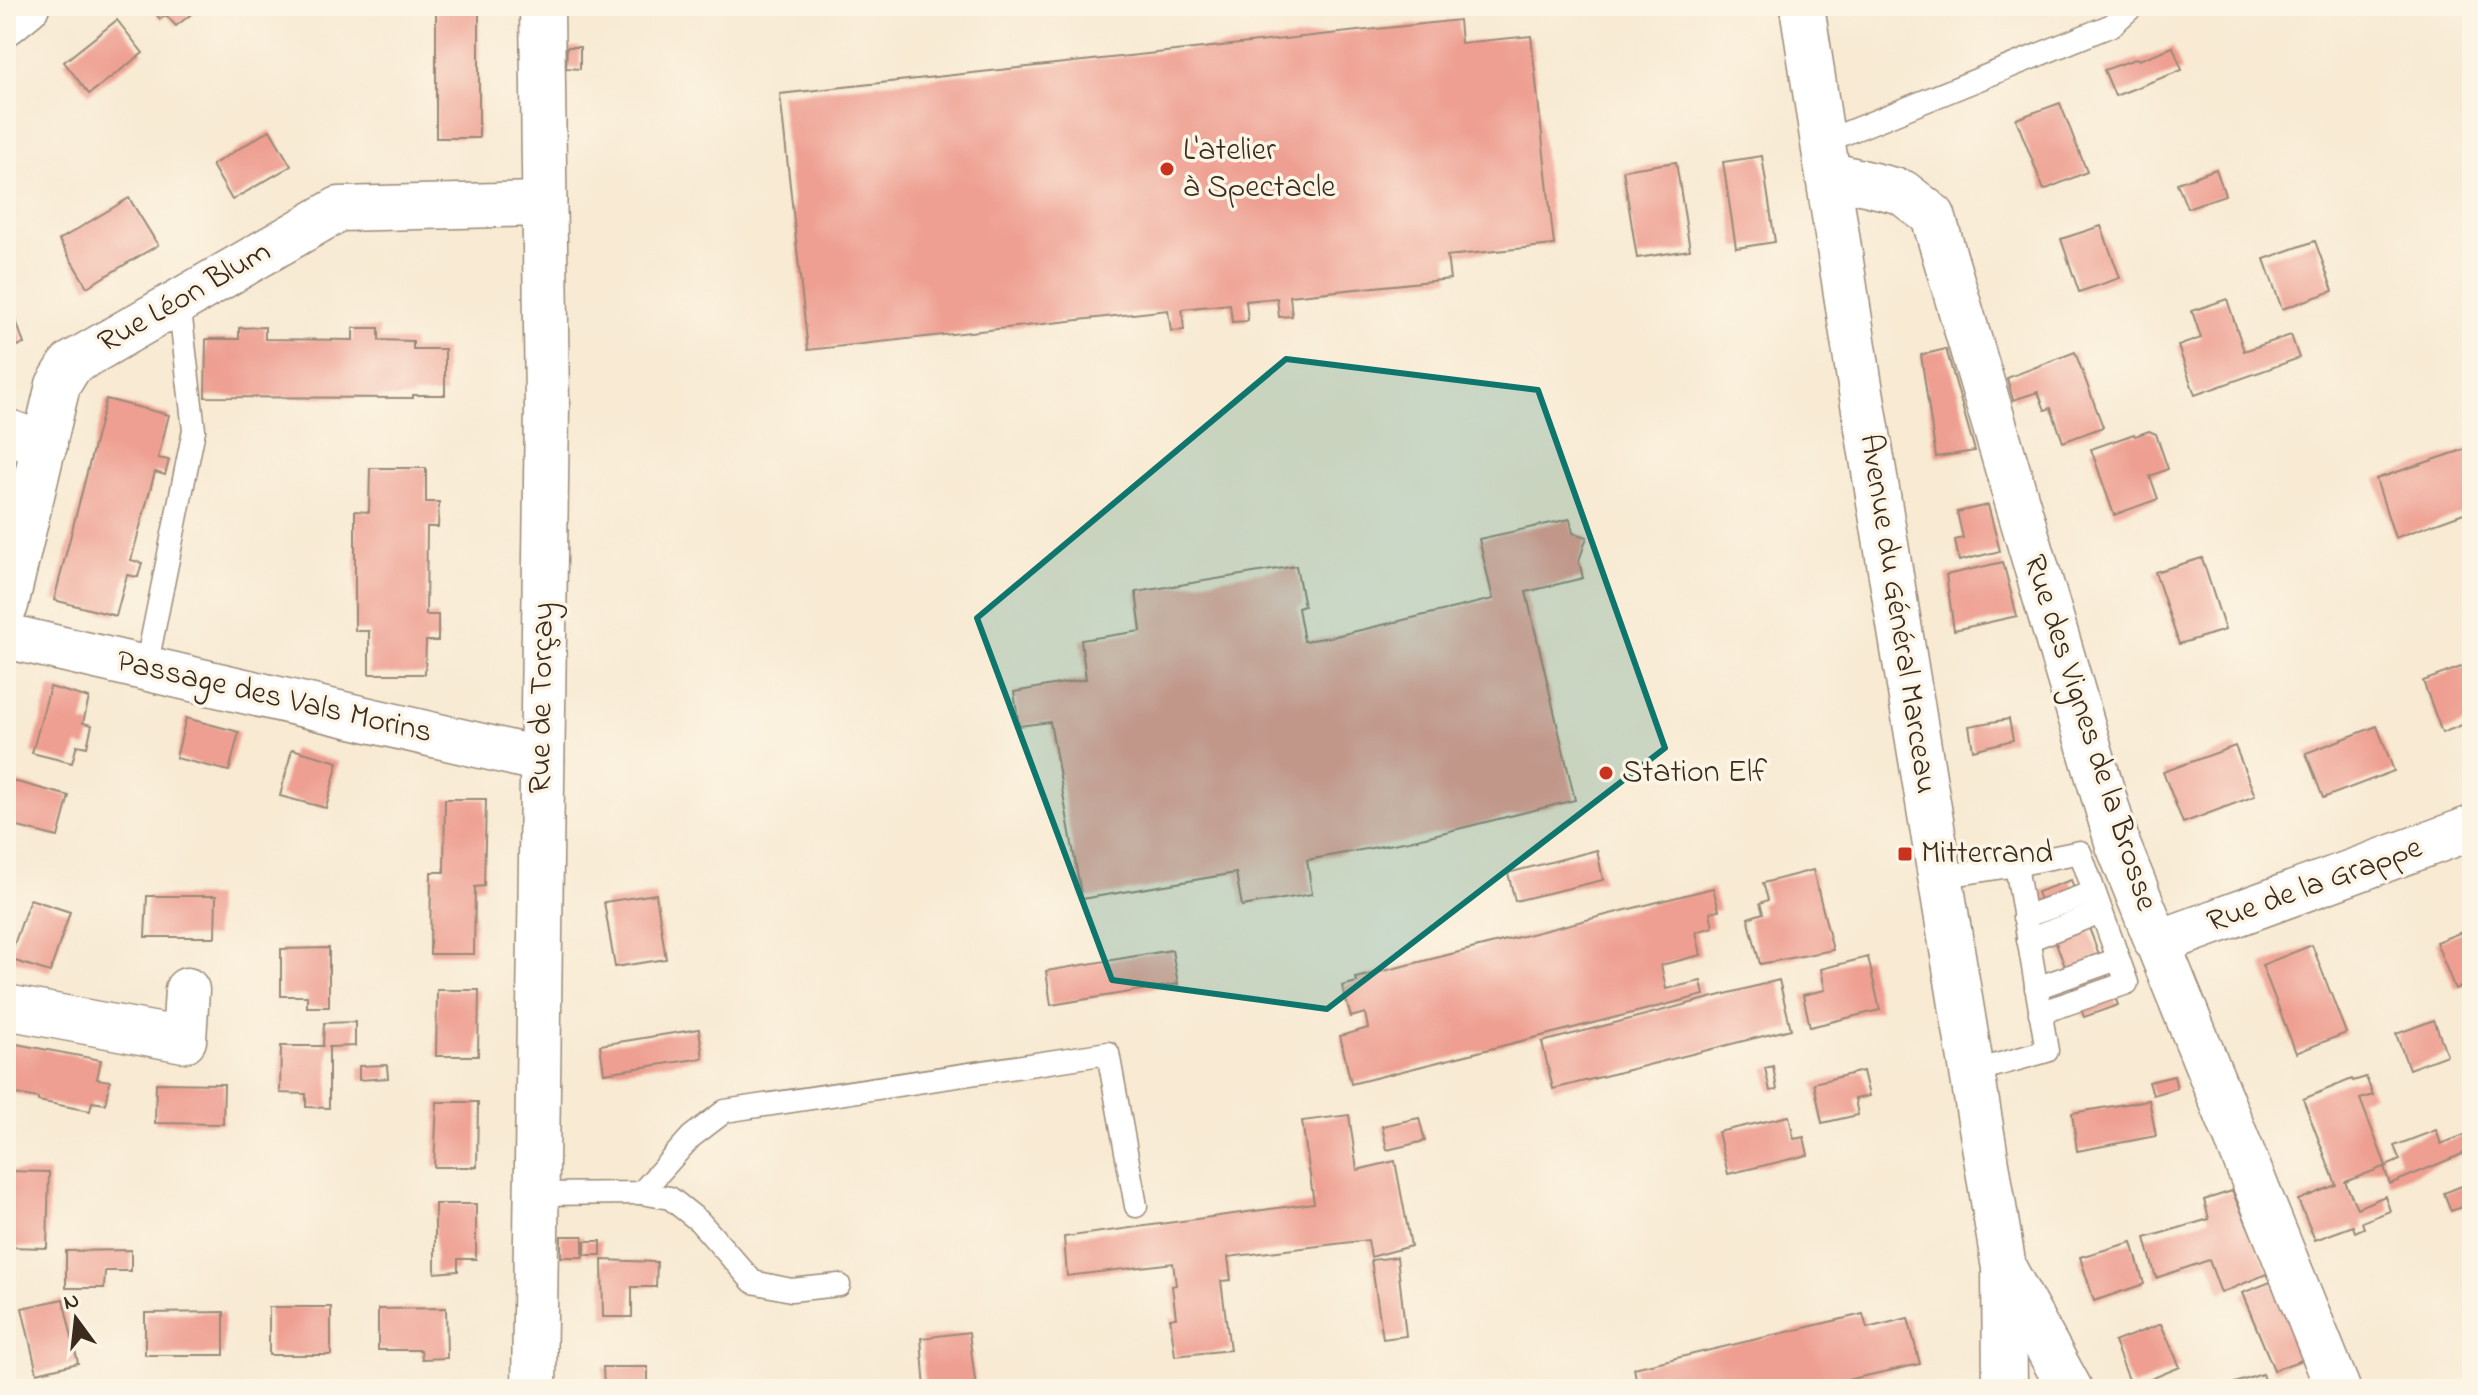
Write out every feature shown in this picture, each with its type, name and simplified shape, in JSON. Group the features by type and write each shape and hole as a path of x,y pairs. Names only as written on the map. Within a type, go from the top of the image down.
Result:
{"street":[{"path":"6,23 27,6"},
{"name":"Rue de Torçay","path":"534,1389 547,406 542,6"},
{"name":"Avenue du Général Marceau","path":"1802,6 1859,379 2004,1268"},
{"name":"Rue des Vignes de la Brosse","path":"1826,158 1902,192 1933,216 2118,845 2138,951 2338,1389"},
{"name":"Rue Léon Blum","path":"6,605 26,438 71,364 339,209 544,204"},
{"name":"Passage des Vals Morins","path":"6,636 542,760"},
{"name":"Rue de la Grappe","path":"2138,951 2472,828"},
{"path":"6,1007 184,1040 187,990"},
{"path":"2004,1268 2005,1389"},
{"path":"2004,1268 2070,1389"}],"lane":[{"path":"1826,158 2112,25 2133,6"},
{"path":"146,668 194,430 179,301"},
{"path":"1940,877 2080,852 2098,902 2138,951"},
{"path":"1972,1072 2047,1051 2016,865"},
{"path":"2024,917 2098,902"},
{"path":"2028,940 2098,902"},
{"path":"2036,988 2138,951"},
{"path":"2040,1013 2127,983 2138,951"},
{"path":"641,1193 691,1137 725,1111 1108,1053 1136,1206"},
{"path":"537,1194 641,1193 670,1198 699,1221 753,1282 791,1290 839,1285"}],"highlighted area":[{"path":"1286,359 1538,390 1665,748 1327,1009 1112,980 977,618"}],"building":[{"path":"150,6 196,6 198,9 176,26 166,15 160,19"},
{"path":"436,6 479,6 479,138 436,138"},
{"path":"117,20 143,53 89,94 64,62"},
{"name":"L'atelier à Spectacle","path":"1459,20 1461,43 1531,36 1554,245 1447,256 1450,279 1290,296 1292,316 1279,317 1277,298 1246,301 1248,321 1232,322 1230,304 1182,309 1184,330 1171,331 1168,310 808,350 780,94"},
{"path":"567,47 580,47 580,69 566,68"},
{"path":"2173,47 2182,70 2115,96 2104,70"},
{"path":"2060,103 2087,172 2044,190 2016,119"},
{"path":"270,130 291,166 232,200 212,165"},
{"path":"1762,156 1775,242 1736,248 1723,162"},
{"path":"1676,162 1690,250 1637,258 1623,170"},
{"path":"2216,169 2225,195 2187,208 2177,183"},
{"path":"129,198 158,245 87,287 59,240"},
{"path":"2101,226 2120,278 2079,292 2061,239"},
{"path":"2315,241 2333,291 2282,309 2264,259"},
{"path":"2227,299 2244,351 2291,335 2299,358 2195,395 2178,346 2201,338 2192,311"},
{"path":"11,305 24,344 6,349 6,306"},
{"path":"265,327 265,339 353,340 353,328 379,328 379,340 413,341 413,349 445,349 445,395 413,395 413,398 205,397 206,339 239,339 239,328"},
{"path":"1946,349 1975,451 1936,457 1921,355"},
{"path":"2075,352 2103,427 2063,442 2051,408 2045,410 2038,392 2013,400 2007,378"},
{"path":"106,399 169,415 158,458 169,460 165,475 155,472 131,560 142,563 138,577 127,575 116,616 54,600"},
{"path":"2149,431 2156,434 2168,469 2150,476 2158,499 2114,515 2091,449"},
{"path":"2472,447 2472,510 2395,538 2376,479"},
{"path":"370,468 426,468 426,502 439,502 438,527 427,527 426,615 438,615 438,641 426,641 425,674 369,674 369,631 355,631 355,511 369,512"},
{"path":"1988,505 2000,551 1959,561 1955,540 1963,538 1957,512"},
{"path":"1570,519 1573,533 1587,537 1579,561 1583,578 1526,592 1575,800 1409,841 1307,860 1312,894 1242,906 1236,873 1082,899 1050,722 1019,726 1014,692 1086,679 1081,640 1141,631 1136,592 1296,566 1304,606 1298,608 1304,641 1331,637 1493,599 1479,539"},
{"path":"2202,558 2225,630 2179,644 2155,572"},
{"path":"2003,562 2017,616 1954,630 1946,575"},
{"path":"2472,663 2472,721 2442,733 2423,681"},
{"path":"50,687 89,698 83,723 92,725 87,747 77,745 72,763 32,753"},
{"path":"186,718 239,732 229,771 176,758"},
{"path":"2009,719 2013,740 1973,750 1969,726"},
{"path":"2377,726 2394,771 2323,798 2306,753"},
{"path":"2235,746 2255,796 2183,823 2163,772"},
{"path":"292,749 338,762 326,808 280,796"},
{"path":"6,779 69,796 58,837 6,824"},
{"path":"445,799 486,799 484,886 475,887 474,954 430,954 431,872 444,872"},
{"path":"1597,850 1603,880 1515,901 1508,873"},
{"path":"1813,870 1833,950 1760,964 1748,918 1763,913 1760,903 1768,900 1763,883"},
{"path":"2071,880 2118,1005 2084,1017 2037,892"},
{"path":"1713,888 1719,910 1710,912 1713,927 1696,932 1701,955 1661,965 1666,989 1701,981 1704,995 1351,1084 1340,1036 1368,1028 1365,1013 1351,1017 1342,986 1357,982 1356,978"},
{"path":"656,894 666,959 615,967 604,902"},
{"path":"147,896 216,896 215,937 145,937"},
{"path":"30,899 70,912 50,972 9,959"},
{"path":"2472,928 2472,983 2455,989 2436,942"},
{"path":"2312,945 2346,1033 2296,1053 2262,965"},
{"path":"329,948 329,1007 307,1007 307,996 281,996 281,949"},
{"path":"1172,950 1178,984 1051,1005 1046,971"},
{"path":"1868,957 1880,1010 1810,1027 1803,995 1825,990 1821,969"},
{"path":"1779,980 1791,1029 1553,1089 1542,1042"},
{"path":"437,990 479,990 478,1056 436,1056"},
{"path":"2434,1020 2447,1055 2409,1069 2396,1034"},
{"path":"355,1022 355,1046 329,1047 329,1108 306,1107 306,1094 280,1093 281,1046 323,1046 324,1023"},
{"path":"699,1029 703,1058 604,1073 600,1045"},
{"path":"6,1042 101,1060 97,1079 110,1081 105,1104 92,1102 90,1111 6,1092"},
{"path":"387,1065 388,1078 359,1080 359,1066"},
{"path":"1773,1066 1777,1090 1770,1091 1765,1068"},
{"path":"1863,1071 1869,1096 1855,1099 1858,1115 1822,1123 1814,1083"},
{"path":"2174,1076 2177,1088 2153,1095 2149,1082"},
{"path":"2366,1077 2373,1095 2360,1099 2386,1166 2345,1182 2357,1208 2385,1196 2390,1211 2362,1222 2364,1228 2355,1232 2353,1226 2315,1240 2298,1200 2336,1185 2303,1099 2352,1079"},
{"path":"156,1083 224,1084 223,1124 155,1123"},
{"path":"2149,1100 2156,1136 2077,1151 2072,1113"},
{"path":"437,1102 478,1102 477,1167 434,1167"},
{"path":"1349,1115 1357,1170 1395,1161 1411,1246 1371,1257 1368,1240 1228,1257 1231,1280 1221,1281 1230,1350 1175,1356 1170,1318 1176,1318 1173,1263 1067,1276 1064,1237 1314,1203 1302,1121"},
{"path":"1789,1116 1794,1139 1804,1137 1808,1155 1728,1174 1718,1132"},
{"path":"1419,1118 1425,1141 1387,1150 1382,1126"},
{"path":"2436,1130 2441,1144 2472,1132 2472,1150 2390,1184 2384,1167 2400,1160 2394,1146"},
{"path":"7,1171 49,1172 47,1248 7,1247"},
{"path":"2472,1182 2472,1203 2451,1211 2444,1193"},
{"path":"2232,1191 2269,1273 2221,1293 2209,1260 2156,1278 2145,1238 2209,1219 2204,1200"},
{"path":"435,1204 476,1204 476,1259 458,1259 458,1271 435,1273"},
{"path":"561,1236 583,1236 583,1257 561,1257"},
{"path":"585,1241 601,1241 601,1255 585,1255"},
{"path":"2132,1242 2144,1284 2094,1301 2080,1257"},
{"path":"131,1250 131,1271 105,1271 104,1288 66,1288 66,1251"},
{"path":"1397,1257 1406,1336 1383,1339 1371,1260"},
{"path":"602,1260 657,1262 656,1287 632,1287 632,1317 603,1317"},
{"path":"2273,1281 2305,1359 2274,1370 2242,1293"},
{"path":"63,1299 78,1363 37,1373 22,1308"},
{"path":"269,1307 331,1307 331,1355 269,1355"},
{"path":"446,1308 447,1358 422,1359 421,1350 378,1350 378,1309"},
{"path":"224,1312 224,1355 145,1355 145,1313"},
{"path":"1863,1314 1867,1328 1908,1318 1920,1364 1806,1389 1638,1389 1634,1368"},
{"path":"2161,1324 2180,1367 2132,1387 2114,1342"},
{"path":"969,1332 976,1389 925,1389 921,1338"},
{"path":"603,1367 648,1367 648,1389 604,1389"},
{"path":"2262,1374 2267,1389 2220,1389 2220,1388"}],"place":[{"name":"L'atelier à Spectacle","path":"1167,169"},
{"name":"Station Elf","path":"1606,773"},
{"name":"Mitterrand","path":"1905,854"}]}
